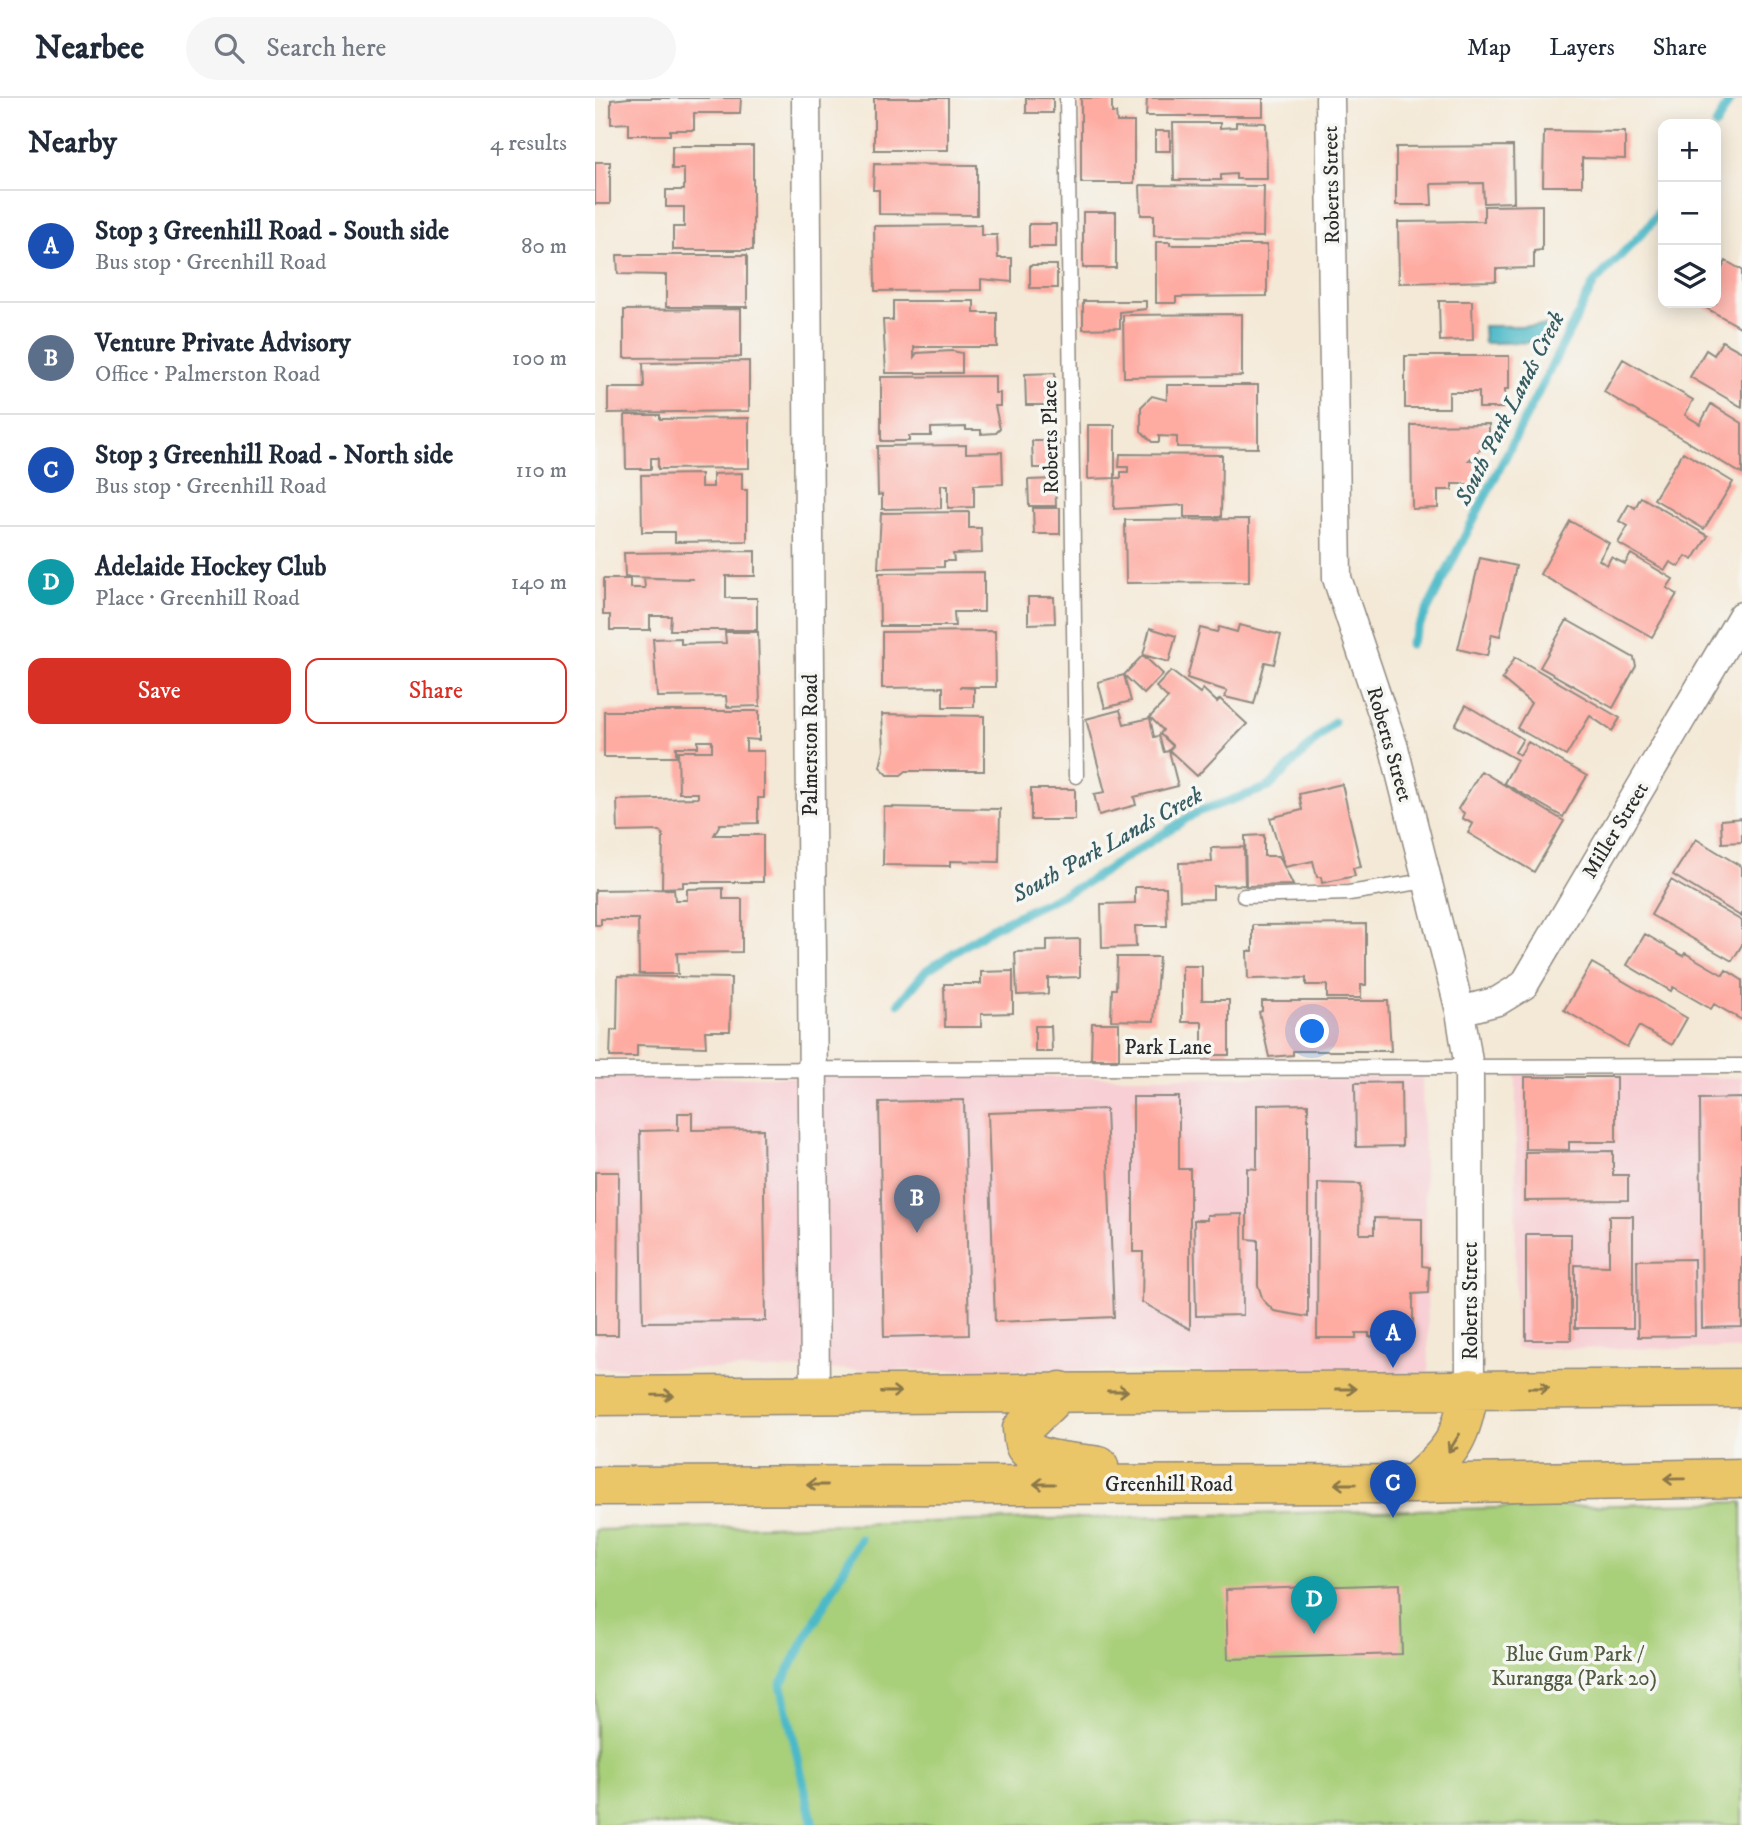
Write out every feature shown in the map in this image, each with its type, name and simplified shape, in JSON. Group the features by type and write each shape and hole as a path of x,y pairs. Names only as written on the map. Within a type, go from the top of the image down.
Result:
{"highway":[{"path":"1414,1484 1445,1457 1462,1430 1470,1388"},
{"path":"595,1396 1742,1388"},
{"path":"1061,1391 1022,1429 1023,1443 1028,1450 1048,1457 1103,1467 1112,1484"},
{"name":"Greenhill Road","path":"595,1486 1414,1484 1742,1478"}],"street":[{"name":"Palmerston Road","path":"806,98 815,1393"},
{"name":"Roberts Street","path":"1330,98 1337,578 1394,748 1460,1011 1469,1068 1470,1388"},
{"name":"Miller Street","path":"1460,1011 1498,1001 1524,985 1742,616"}],"lane":[{"name":"Roberts Place","path":"1067,98 1076,776"},
{"path":"1244,896 1349,893 1426,881"},
{"name":"Park Lane","path":"595,1070 1742,1066"}],"shaded area":[{"path":"1516,1073 1742,1078 1742,1349 1515,1348"},
{"path":"595,1077 1422,1077 1429,1373 595,1368"}],"green space":[{"name":"Blue Gum Park / Kurangga (Park 20)","path":"1742,1502 1742,1825 595,1825 595,1530"}],"water":[{"path":"1483,326 1547,326 1547,342 1484,343"}],"building":[{"path":"741,98 740,113 694,113 694,130 670,130 670,135 629,135 629,123 611,124 611,100"},
{"path":"874,98 948,98 948,150 874,150"},
{"path":"1026,98 1053,98 1053,113 1026,113"},
{"path":"1081,98 1112,98 1112,113 1116,113 1117,122 1134,122 1134,183 1081,183"},
{"path":"1147,98 1263,98 1263,116 1146,116"},
{"path":"1236,122 1266,123 1267,179 1236,179 1236,174 1221,175 1221,180 1174,180 1173,123 1220,123 1220,128 1236,127"},
{"path":"1155,131 1170,131 1170,151 1155,151"},
{"path":"1544,131 1625,132 1625,159 1582,158 1582,186 1543,186"},
{"path":"672,146 753,146 753,250 673,250 673,227 684,227 684,207 666,207 666,190 684,190 684,169 672,169"},
{"path":"1513,146 1514,202 1484,203 1483,183 1431,184 1432,205 1396,205 1396,147"},
{"path":"595,162 610,162 610,204 595,204"},
{"path":"874,164 977,165 977,215 879,214 879,190 873,190"},
{"path":"1140,185 1264,186 1263,237 1154,236 1154,215 1141,215"},
{"path":"1542,205 1542,250 1534,251 1534,268 1496,269 1496,281 1399,283 1398,222 1484,221 1484,206"},
{"path":"1083,212 1116,212 1116,268 1083,268"},
{"path":"1029,224 1056,224 1056,247 1029,247"},
{"path":"981,225 981,235 997,235 998,258 1012,258 1012,282 981,279 981,290 875,291 874,226"},
{"path":"1156,242 1170,242 1170,245 1267,245 1267,296 1176,297 1176,303 1156,303"},
{"path":"617,255 747,255 747,307 666,307 666,275 618,274"},
{"path":"1726,261 1742,270 1742,328 1706,308 1721,308 1721,270"},
{"path":"1030,265 1057,265 1057,288 1030,288"},
{"path":"893,301 974,301 974,313 997,313 997,347 914,347 914,357 917,353 962,353 962,373 886,373 883,320 893,320"},
{"path":"1083,301 1146,301 1146,309 1120,312 1120,328 1083,329"},
{"path":"1439,301 1472,301 1473,340 1440,341"},
{"path":"741,309 741,357 624,358 624,310"},
{"path":"1242,314 1242,376 1124,377 1123,315"},
{"path":"1722,341 1742,352 1742,407 1690,377 1706,350 1714,355"},
{"path":"1405,356 1509,356 1509,389 1505,389 1505,408 1479,408 1479,392 1449,392 1449,408 1405,408"},
{"path":"1623,359 1693,400 1685,415 1700,424 1711,404 1742,423 1742,474 1604,392"},
{"path":"749,361 749,411 608,413 608,388 644,388 643,363"},
{"path":"1055,373 1055,405 1026,405 1025,374"},
{"path":"995,376 995,393 1000,393 1000,406 995,406 1000,429 996,433 981,434 981,430 966,430 966,427 931,428 931,436 909,436 909,441 881,441 881,377"},
{"path":"1167,385 1258,385 1258,448 1177,447 1177,437 1159,436 1159,442 1152,442 1141,431 1141,407 1152,396 1167,400"},
{"path":"625,415 660,415 660,419 749,418 749,468 658,469 658,458 651,458 651,469 626,469"},
{"path":"1489,424 1489,441 1469,460 1481,460 1481,484 1452,484 1452,490 1438,490 1438,508 1412,509 1411,425"},
{"path":"1088,425 1115,425 1115,478 1088,479"},
{"path":"1032,441 1059,441 1059,468 1033,468"},
{"path":"966,445 966,453 1002,452 1003,484 974,485 974,507 948,508 948,485 941,485 941,508 882,509 882,494 878,495 877,446"},
{"path":"1683,452 1733,482 1704,529 1654,499"},
{"path":"1120,454 1222,455 1221,517 1184,517 1184,505 1114,509 1115,478 1121,478 1121,472 1128,472 1128,467 1119,467"},
{"path":"742,473 742,490 747,490 747,541 675,542 675,532 642,532 641,475 701,474 701,487 713,487 713,474"},
{"path":"1055,479 1056,506 1029,506 1028,480"},
{"path":"1641,497 1708,536 1693,560 1686,556 1679,567 1670,562 1665,570 1618,543 1628,526 1619,521 1629,504 1635,508"},
{"path":"1033,508 1060,508 1060,534 1034,534"},
{"path":"969,512 969,528 981,528 982,553 953,554 954,561 944,561 944,567 878,568 881,513"},
{"path":"1249,519 1249,582 1126,583 1125,520"},
{"path":"1570,521 1609,543 1599,560 1607,565 1611,557 1625,564 1631,554 1673,579 1667,588 1677,594 1652,637 1540,574"},
{"path":"755,551 755,576 726,576 726,598 757,598 757,630 670,630 671,616 650,616 650,630 610,630 610,615 603,615 603,579 630,579 630,588 645,588 644,578 693,579 625,577 624,553"},
{"path":"1480,558 1516,566 1500,636 1492,634 1487,656 1458,649"},
{"path":"984,572 984,612 954,612 955,626 880,626 879,573"},
{"path":"1028,597 1054,597 1055,623 1028,624"},
{"path":"1567,620 1634,658 1636,666 1613,708 1540,667"},
{"path":"1239,625 1281,635 1274,664 1265,662 1254,704 1225,697 1227,691 1187,678 1200,628 1217,632 1219,627 1237,632"},
{"path":"1150,628 1176,636 1169,662 1143,655"},
{"path":"995,631 996,687 959,687 974,688 974,707 943,707 943,687 882,688 882,632"},
{"path":"725,632 758,632 760,706 727,707 726,696 657,697 653,639 681,638 681,644 726,643"},
{"path":"1143,655 1163,674 1144,694 1124,675"},
{"path":"1515,657 1620,718 1612,731 1590,716 1566,756 1517,728 1531,703 1502,679"},
{"path":"1171,671 1200,693 1203,689 1217,702 1220,699 1247,724 1197,776 1169,750 1173,746 1160,734 1163,730 1150,717 1168,698 1156,687"},
{"path":"1124,675 1131,701 1105,708 1098,682"},
{"path":"1466,705 1523,739 1515,752 1520,755 1528,742 1587,776 1563,817 1504,783 1517,760 1455,725"},
{"path":"1120,710 1124,724 1150,718 1154,737 1159,736 1164,752 1169,751 1178,786 1134,797 1136,805 1099,815 1094,794 1105,792 1086,719"},
{"path":"604,711 759,711 759,740 746,739 746,751 764,751 764,798 758,798 758,823 720,824 714,835 763,835 763,882 683,882 683,887 662,888 663,835 660,831 618,832 617,800 698,798 698,793 679,793 678,751 712,751 712,741 698,741 698,747 676,747 676,757 604,757"},
{"path":"882,714 984,716 984,771 906,771 901,775 888,775 880,767 884,750"},
{"path":"1481,771 1564,821 1534,872 1468,833 1473,824 1462,818 1464,813 1458,809"},
{"path":"1342,784 1361,867 1353,868 1355,876 1322,883 1321,877 1317,877 1313,861 1285,867 1270,818 1302,810 1299,794"},
{"path":"1031,789 1075,789 1075,820 1031,820"},
{"path":"884,807 1000,809 999,862 950,861 950,866 883,865"},
{"path":"1742,818 1742,842 1722,843 1721,820"},
{"path":"1264,835 1264,856 1279,856 1293,885 1246,886 1245,836"},
{"path":"1696,839 1742,867 1742,917 1673,875"},
{"path":"1244,847 1245,885 1213,886 1213,899 1180,900 1179,863 1212,862 1211,848"},
{"path":"1671,880 1742,921 1742,945 1732,961 1651,915"},
{"path":"1135,887 1166,887 1167,926 1135,926 1136,947 1102,948 1101,904 1135,903"},
{"path":"723,888 723,899 742,899 742,952 677,953 678,974 639,974 638,919 601,919 601,925 595,925 595,890 674,889 675,900 687,900 687,889"},
{"path":"1366,924 1366,985 1361,985 1361,998 1327,998 1327,985 1306,985 1306,978 1248,979 1247,951 1253,951 1253,925"},
{"path":"1645,934 1723,975 1726,970 1742,980 1742,1020 1714,1004 1711,1009 1673,987 1671,991 1627,965"},
{"path":"1080,939 1080,977 1048,978 1048,994 1017,995 1015,952 1047,951 1047,940"},
{"path":"1117,957 1159,957 1154,1021 1111,1020"},
{"path":"1592,963 1687,1018 1672,1045 1639,1026 1627,1047 1564,1010"},
{"path":"1182,966 1202,966 1202,1000 1229,1000 1229,1055 1202,1055 1202,1022 1182,1022"},
{"path":"1013,971 1013,1013 981,1014 981,1027 945,1027 944,984 981,984 981,972"},
{"path":"618,976 731,978 730,1031 705,1031 706,1047 637,1045 637,1057 610,1057 611,1030 617,1030"},
{"path":"1262,1001 1388,1001 1391,1051 1293,1051 1293,1055 1269,1057 1259,1012 1262,1011"},
{"path":"1092,1023 1119,1023 1119,1059 1091,1059"},
{"path":"1035,1026 1051,1026 1052,1052 1035,1052"},
{"path":"1525,1077 1616,1077 1616,1142 1569,1142 1569,1150 1525,1149"},
{"path":"1401,1082 1402,1146 1356,1147 1355,1083"},
{"path":"1133,1097 1179,1097 1179,1169 1190,1169 1190,1329 1142,1302 1143,1252 1133,1252"},
{"path":"1742,1098 1742,1327 1702,1328 1700,1099"},
{"path":"964,1100 969,1335 884,1337 879,1102"},
{"path":"1308,1104 1308,1317 1274,1311 1263,1300 1258,1285 1258,1240 1247,1239 1247,1168 1257,1169 1257,1105"},
{"path":"1106,1109 1114,1317 995,1322 988,1113"},
{"path":"678,1113 692,1113 692,1130 763,1129 766,1321 643,1322 640,1131 678,1130"},
{"path":"1613,1151 1613,1175 1628,1175 1628,1200 1525,1201 1525,1152"},
{"path":"595,1172 619,1172 618,1335 595,1335"},
{"path":"1318,1183 1361,1184 1360,1234 1374,1234 1374,1218 1422,1219 1422,1266 1429,1267 1428,1293 1413,1294 1413,1337 1369,1337 1369,1333 1356,1333 1356,1338 1317,1338"},
{"path":"1242,1214 1243,1315 1196,1316 1194,1220 1207,1220 1207,1215"},
{"path":"1609,1216 1633,1216 1633,1328 1575,1328 1575,1265 1609,1266"},
{"path":"1526,1234 1571,1234 1571,1340 1526,1340"},
{"path":"1694,1259 1695,1336 1638,1337 1637,1260"},
{"path":"1400,1584 1402,1654 1228,1659 1226,1590"}],"waterway":[{"name":"South Park Lands Creek","path":"1719,119 1731,98"},
{"name":"South Park Lands Creek","path":"1410,644 1594,283 1649,226 1658,212"},
{"name":"South Park Lands Creek","path":"899,1003 927,970 992,928 1086,883 1197,812 1269,787 1334,722"},
{"name":"South Park Lands Creek","path":"813,1825 781,1684 860,1539"}],"place":[{"name":"Venture Private Advisory","path":"917,1233"},
{"name":"Stop 3 Greenhill Road - South side","path":"1393,1368"},
{"name":"Stop 3 Greenhill Road - North side","path":"1393,1518"},
{"name":"Adelaide Hockey Club","path":"1314,1634"}]}
